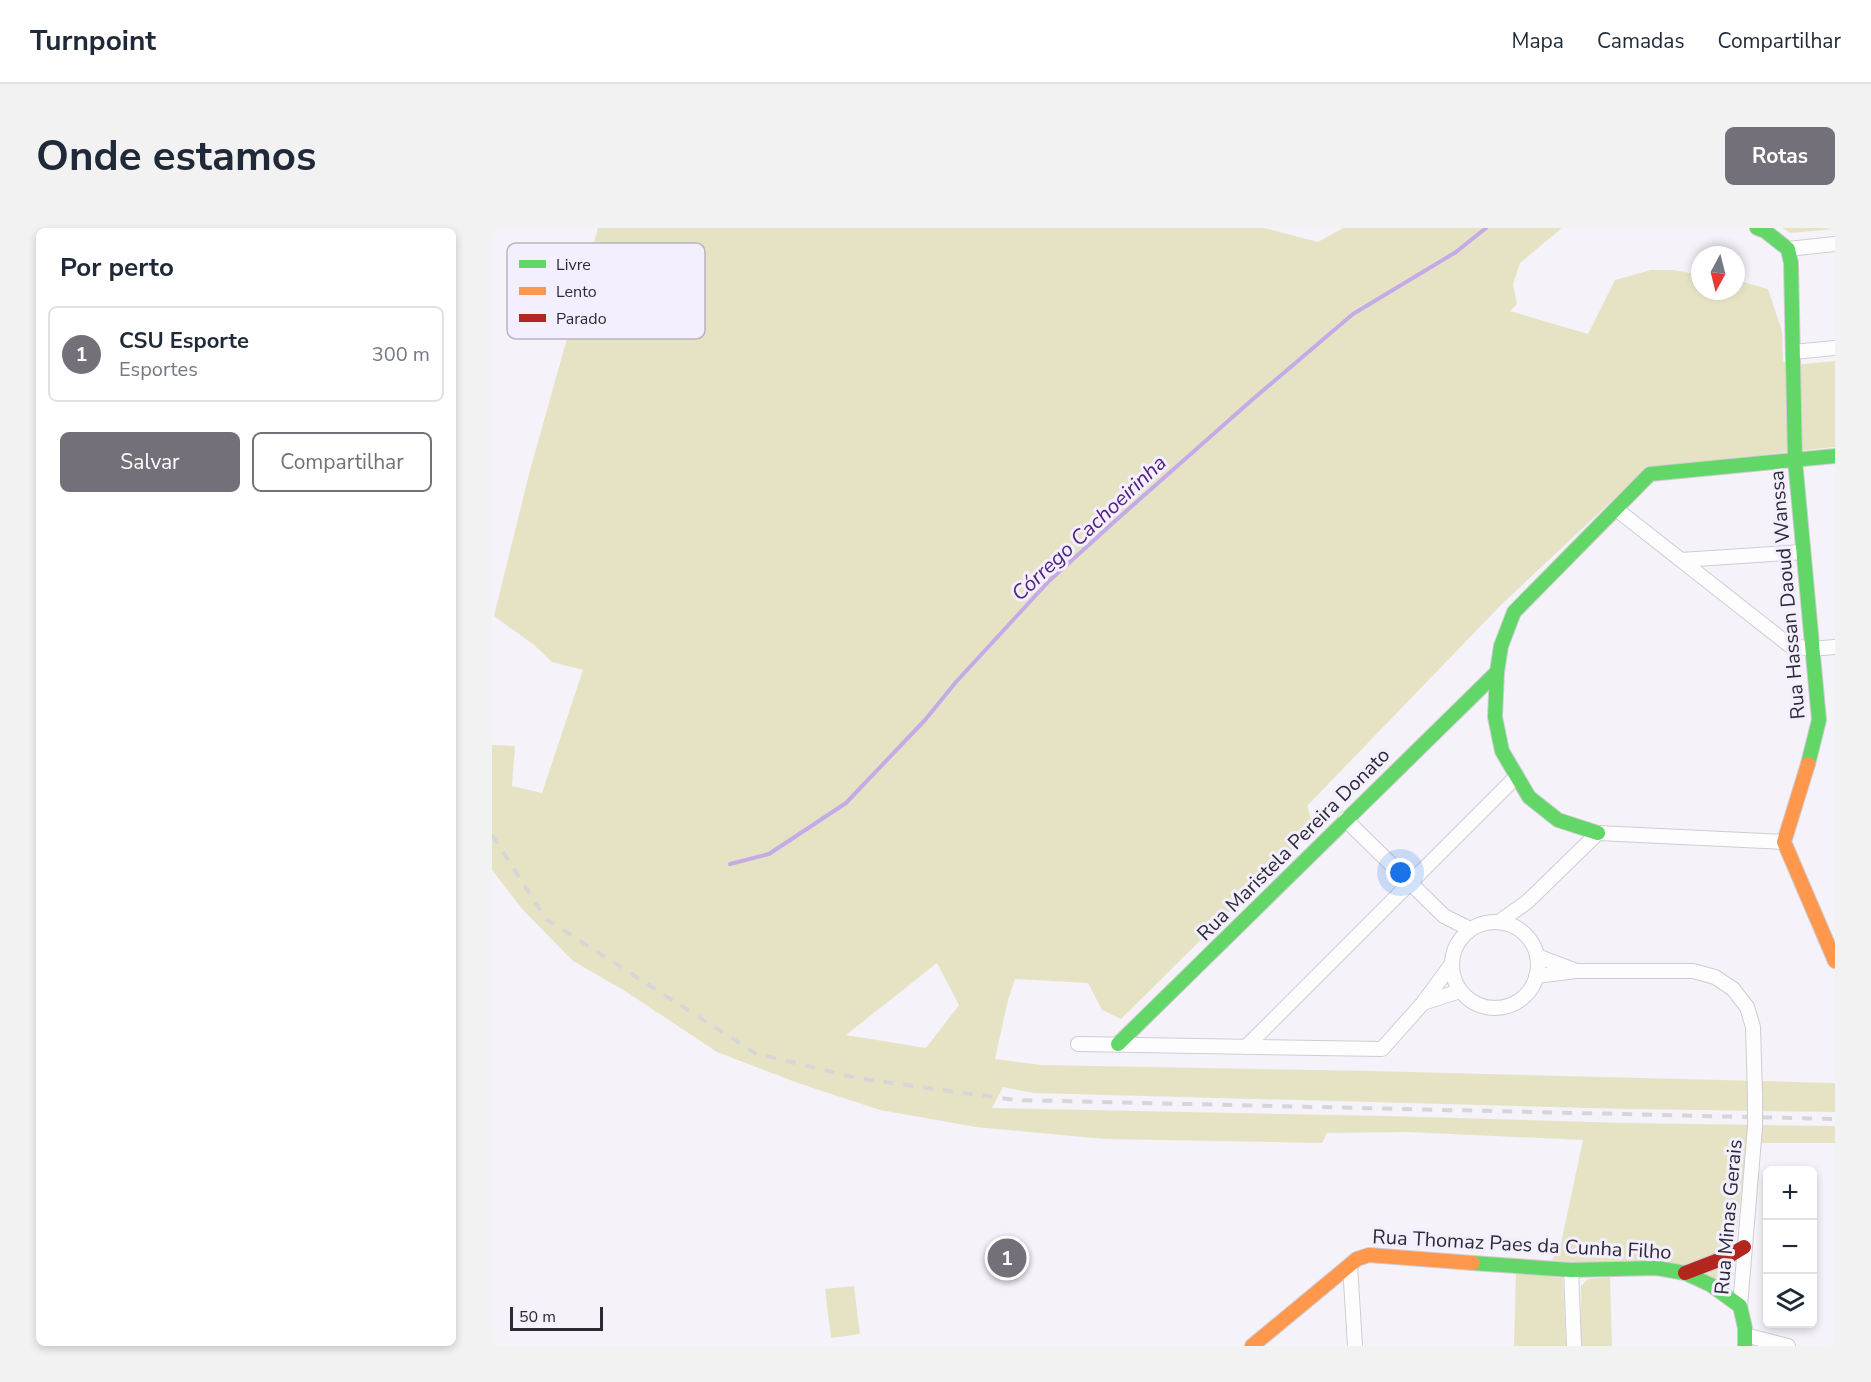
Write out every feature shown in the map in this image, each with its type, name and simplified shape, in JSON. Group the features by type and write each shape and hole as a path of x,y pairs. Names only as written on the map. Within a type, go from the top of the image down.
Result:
{"street":[{"path":"1757,228 1765,231 1788,249 1835,244"},
{"name":"Rua Hassan Daoud Wanssa","path":"1784,842 1814,746 1819,720 1795,460 1791,263 1788,249"},
{"path":"1793,352 1835,348"},
{"path":"1835,456 1650,474 1514,612 1501,646 1495,717 1502,752 1516,777 1529,797 1558,820 1598,833 1784,842 1835,961"},
{"path":"1616,509 1790,645 1811,649 1835,647"},
{"path":"1681,560 1803,552"},
{"name":"Rua Maristela Pereira Donato","path":"1118,1044 1497,672"},
{"path":"1246,1047 1516,777"},
{"path":"1345,819 1444,915 1470,929"},
{"path":"1499,922 1527,902 1598,833"},
{"path":"1520,930 1527,902"},
{"path":"1444,915 1456,945"},
{"path":"1078,1044 1382,1049 1424,1003 1451,965 1456,945 1470,929 1484,923 1499,922 1520,930 1531,942 1537,956 1534,984 1524,996 1510,1005 1495,1008 1479,1005 1460,991 1451,965"},
{"path":"1537,956 1576,971"},
{"path":"1536,976 1576,971"},
{"name":"Rua Minas Gerais","path":"1576,971 1694,971 1715,977 1733,989 1747,1007 1753,1027 1755,1127 1740,1306 1745,1340"},
{"path":"1424,1003 1460,991"},
{"path":"1685,1273 1729,1256 1744,1247"},
{"name":"Rua Thomaz Paes da Cunha Filho","path":"1252,1346 1360,1257 1369,1255 1571,1270 1657,1268 1685,1273 1711,1285 1740,1306"},
{"path":"1350,1265 1355,1346"},
{"path":"1571,1270 1574,1346"},
{"path":"1745,1340 1788,1346"}],"shaded area":[{"path":"598,228 1264,228 1318,242 1343,228 1562,228 1520,263 1513,284 1517,304 1510,311 1588,334 1615,280 1651,270 1674,270 1691,273 1691,300 1745,300 1745,283 1768,289 1782,331 1783,361 1794,365 1835,361 1835,447 1648,467 1502,604 1307,806 1314,828 1121,1019 1102,1010 1088,983 1015,979 995,1059 1042,1065 1835,1083 1835,1112 1629,1109 1034,1093 1003,1087 992,1108 1835,1126 1835,1143 1747,1143 1731,1280 1725,1283 1552,1260 1560,1248 1583,1140 1408,1132 1327,1133 1322,1143 1105,1139 976,1127 880,1110 798,1083 717,1052 625,991 573,961 523,910 492,870 492,745 515,746 512,786 542,793 583,670 552,662 534,645 494,616 529,474 567,339 705,339 705,243 594,243","holes":["937,963 959,1005 926,1048 846,1035"]},
{"path":"1782,228 1835,228 1835,229 1791,233"},
{"path":"1516,1272 1562,1278 1566,1346 1514,1346"},
{"path":"1610,1277 1612,1346 1581,1346 1581,1286 1588,1279"},
{"path":"854,1286 860,1334 831,1338 825,1289"}],"waterway":[{"name":"Córrego Cachoeirinha","path":"730,864 769,854 846,803 925,720 956,682 1049,581 1114,522 1353,314 1456,252 1486,228"}],"railway":[{"path":"492,835 546,919 755,1053 856,1078 1015,1100 1835,1119"}],"traffic: fast":[{"path":"1757,228 1765,231 1788,249 1791,263 1795,460 1819,720 1808,764"},
{"path":"1598,833 1558,820 1529,797 1502,751 1495,717 1497,672 1501,646 1514,612 1650,474 1835,456"},
{"path":"1118,1044 1497,672"},
{"path":"1473,1263 1571,1270 1657,1268 1685,1273 1711,1285 1740,1306 1745,1328 1745,1346"}],"traffic: slow":[{"path":"1808,764 1784,842 1835,961"},
{"path":"1252,1346 1357,1259 1369,1255 1473,1263"}],"traffic: jam":[{"path":"1685,1273 1729,1256 1744,1247"}],"place":[{"name":"CSU Esporte","path":"1007,1258"}]}
